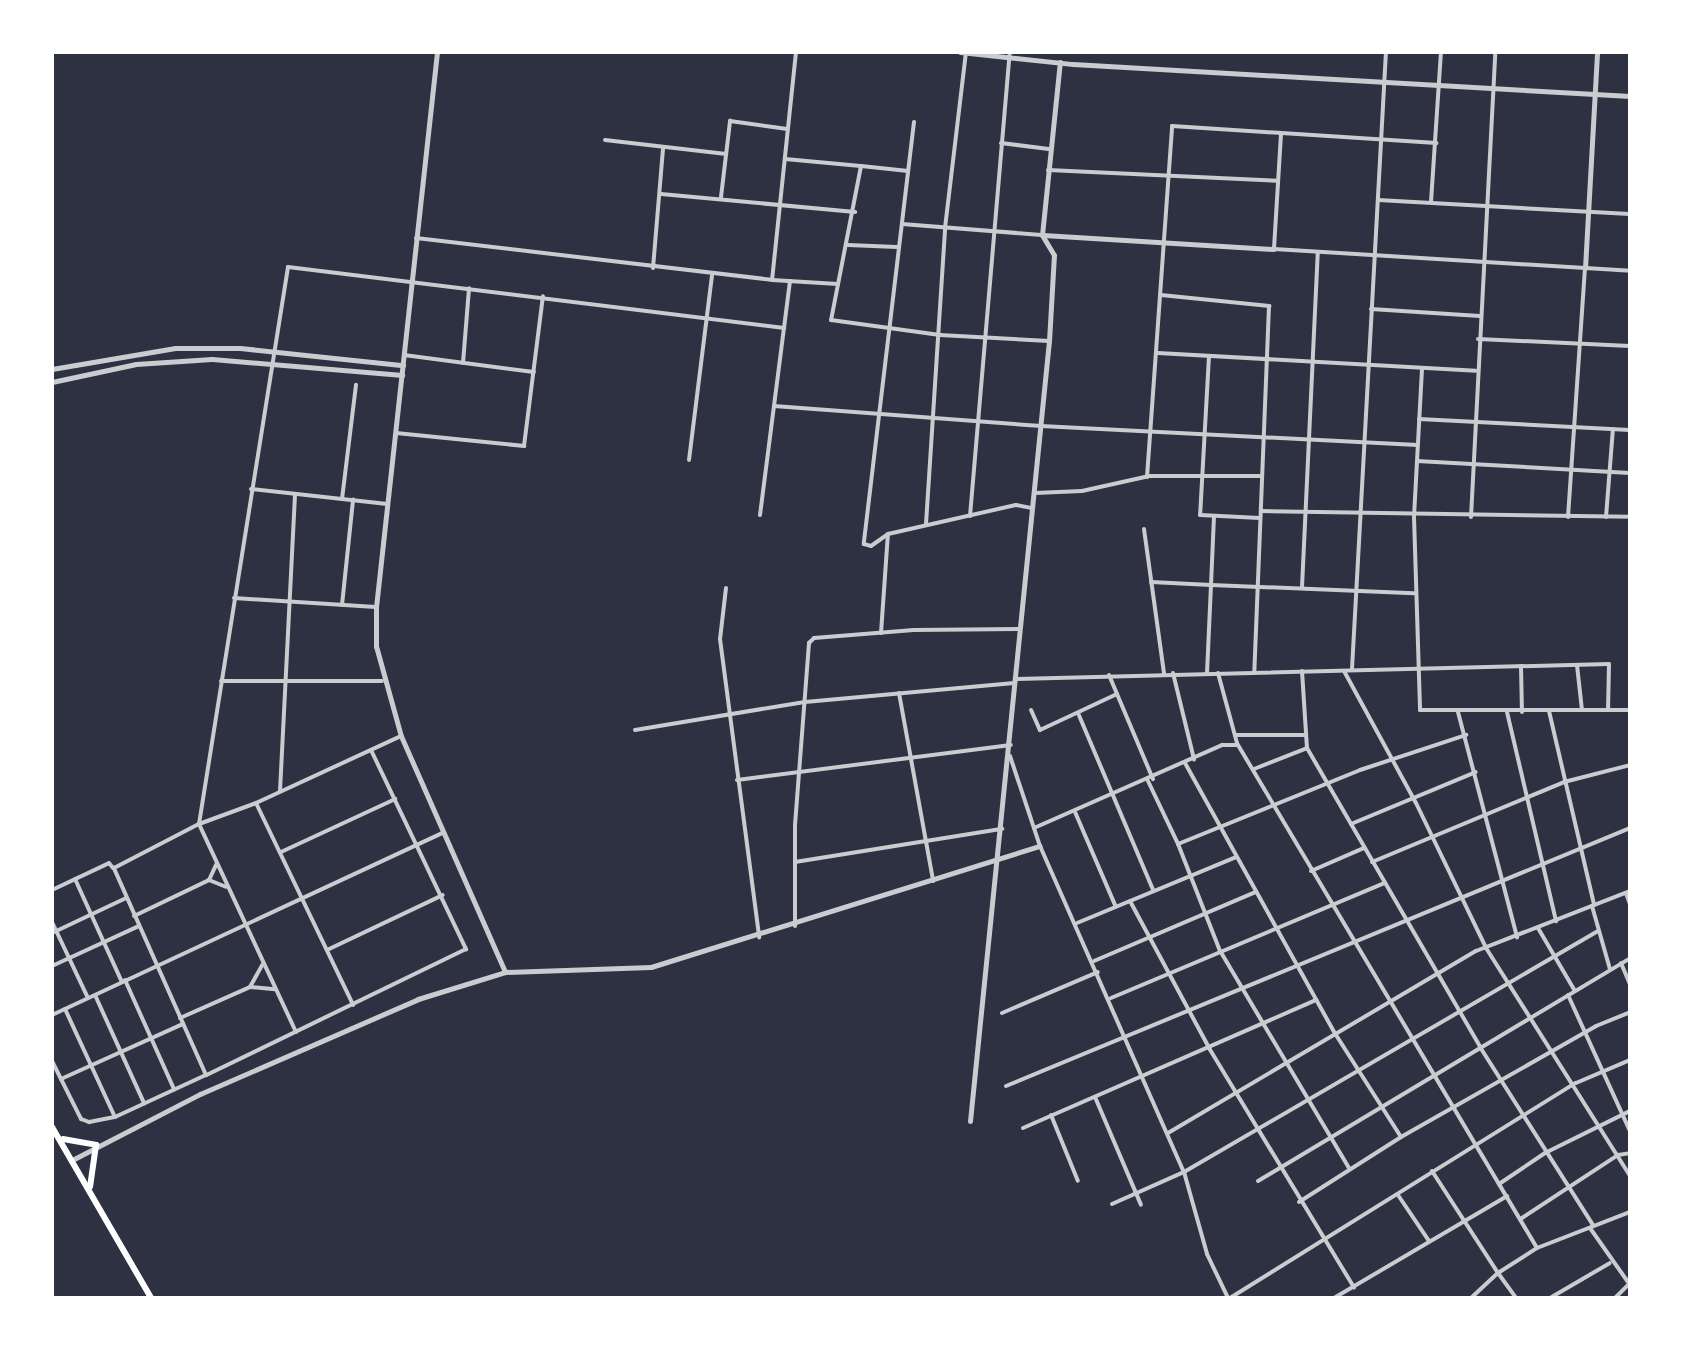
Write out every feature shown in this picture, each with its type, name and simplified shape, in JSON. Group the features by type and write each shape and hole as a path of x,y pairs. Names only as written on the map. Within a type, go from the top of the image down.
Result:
{"main road":[{"path":"52,1127 74,1159 151,1298"},
{"path":"59,1137 80,1146 96,1145 90,1187"}],"street":[{"path":"437,52 376,607 382,681 401,736 505,972"},
{"path":"772,280 796,52"},
{"path":"926,525 945,228 963,52 1060,62 1630,96"},
{"path":"1352,670 1353,588 1386,52"},
{"path":"1431,202 1441,52"},
{"path":"1471,517 1473,422 1495,52"},
{"path":"1568,517 1597,52"},
{"path":"970,516 987,338 990,231 1009,55"},
{"path":"970,1121 1010,756 1049,341 1054,255 1042,235 1060,62"},
{"path":"721,197 730,121 787,129"},
{"path":"914,122 877,412 864,544 871,546 888,534 1016,505 1034,511"},
{"path":"1147,477 1172,126 1436,143"},
{"path":"1274,249 1281,134"},
{"path":"605,140 726,154"},
{"path":"1001,143 1049,149"},
{"path":"653,268 663,148"},
{"path":"785,159 908,171"},
{"path":"861,166 855,212 831,320 940,335 1049,341"},
{"path":"1047,170 1278,181"},
{"path":"661,194 721,197 855,212"},
{"path":"1378,200 1630,214"},
{"path":"902,224 1630,271"},
{"path":"416,238 712,275 838,284"},
{"path":"848,245 897,247"},
{"path":"1302,587 1318,252"},
{"path":"296,1032 199,824 251,489 278,352 290,266 784,328"},
{"path":"689,460 712,275"},
{"path":"760,515 790,281"},
{"path":"463,363 469,288"},
{"path":"1161,295 1267,304 1254,672"},
{"path":"396,433 521,447 543,296"},
{"path":"1371,309 1480,316"},
{"path":"1478,339 1630,346"},
{"path":"52,369 175,348 278,352 403,365"},
{"path":"1158,353 1476,371"},
{"path":"404,355 534,372"},
{"path":"1209,356 1200,515 1260,518"},
{"path":"52,382 174,360 276,363 402,375"},
{"path":"1422,369 1414,517 1420,710 1630,710"},
{"path":"342,499 356,385"},
{"path":"774,406 1041,426 1418,445"},
{"path":"1419,419 1630,430"},
{"path":"1606,517 1613,429"},
{"path":"1417,461 1630,473"},
{"path":"1035,493 1082,491 1147,477 1202,473 1262,476"},
{"path":"251,489 387,504"},
{"path":"280,792 295,494"},
{"path":"342,605 353,500"},
{"path":"1261,511 1414,517 1630,517"},
{"path":"1207,673 1214,517"},
{"path":"1144,529 1164,674"},
{"path":"881,633 888,534"},
{"path":"1151,582 1353,588 1414,593"},
{"path":"726,588 720,639 759,937"},
{"path":"234,598 376,607"},
{"path":"795,926 795,862 805,702 814,638 1022,629"},
{"path":"635,730 805,702 1016,681 1173,673 1609,664 1608,710"},
{"path":"1577,665 1582,710"},
{"path":"1521,666 1522,712"},
{"path":"1344,670 1414,798 1486,948 1576,1083 1598,1126 1630,1176"},
{"path":"1302,671 1307,748 1480,1047 1526,1115 1545,1153 1569,1186 1610,1263 1629,1284 1615,1298"},
{"path":"1173,673 1194,759"},
{"path":"1218,673 1238,745 1331,906 1355,941 1408,1038 1522,1218 1537,1248"},
{"path":"1109,675 1220,951 1349,1168"},
{"path":"221,681 382,681"},
{"path":"899,693 933,881"},
{"path":"1031,710 1040,730 1117,694"},
{"path":"1549,711 1598,931 1610,969"},
{"path":"1458,712 1488,815 1517,937"},
{"path":"1507,712 1556,921"},
{"path":"1078,713 1153,890"},
{"path":"1235,735 1304,735"},
{"path":"1178,844 1391,759 1466,735"},
{"path":"114,868 199,824 256,803 401,736"},
{"path":"1034,828 1150,780 1227,743 1238,745"},
{"path":"737,780 802,769 1011,745"},
{"path":"1253,770 1307,748"},
{"path":"52,1061 81,1119 97,1122 115,1117 464,953 466,942 371,750"},
{"path":"1010,756 1040,846 1094,961 1168,1133 1184,1172 1207,1254 1229,1298 1576,1083 1630,1060"},
{"path":"1185,763 1336,1035 1401,1137"},
{"path":"1372,862 1564,782 1630,765"},
{"path":"1351,824 1476,772"},
{"path":"280,853 395,799"},
{"path":"256,803 353,1005"},
{"path":"1075,812 1116,907"},
{"path":"1006,1086 1630,828"},
{"path":"795,862 1002,829"},
{"path":"52,1013 443,833"},
{"path":"74,1159 96,1145 359,1022 505,972 641,969 795,926 1040,846"},
{"path":"1311,871 1364,848"},
{"path":"1077,923 1236,857"},
{"path":"52,890 109,863 114,868 206,1075"},
{"path":"134,916 209,880 216,865"},
{"path":"75,879 174,1089"},
{"path":"209,880 227,887"},
{"path":"1110,998 1385,883"},
{"path":"1094,961 1256,892"},
{"path":"1168,1133 1235,1091 1486,948 1628,892 1630,904"},
{"path":"327,950 443,895"},
{"path":"54,932 126,898"},
{"path":"1130,901 1147,938 1209,1048 1282,1166 1323,1242 1354,1287"},
{"path":"52,922 54,932 88,998"},
{"path":"52,966 139,926"},
{"path":"1538,928 1552,957 1575,991"},
{"path":"1112,1204 1184,1172 1408,1038 1598,931"},
{"path":"1258,1181 1328,1134 1630,958"},
{"path":"1621,963 1630,984"},
{"path":"250,987 263,964"},
{"path":"1002,1013 1098,972"},
{"path":"61,1079 151,1038 250,987 275,989"},
{"path":"95,995 144,1103"},
{"path":"1568,995 1605,1070 1630,1131"},
{"path":"1023,1128 1316,1000"},
{"path":"65,1009 115,1117"},
{"path":"1299,1202 1401,1137 1587,1031 1630,1012"},
{"path":"1095,1097 1141,1205"},
{"path":"1499,1184 1545,1153 1630,1111"},
{"path":"1051,1115 1078,1181"},
{"path":"1522,1218 1618,1155 1630,1153"},
{"path":"1432,1171 1516,1298"},
{"path":"1398,1195 1429,1241"},
{"path":"1334,1298 1507,1196"},
{"path":"1471,1298 1498,1273 1537,1248 1630,1212"},
{"path":"1550,1298 1610,1263"}]}
